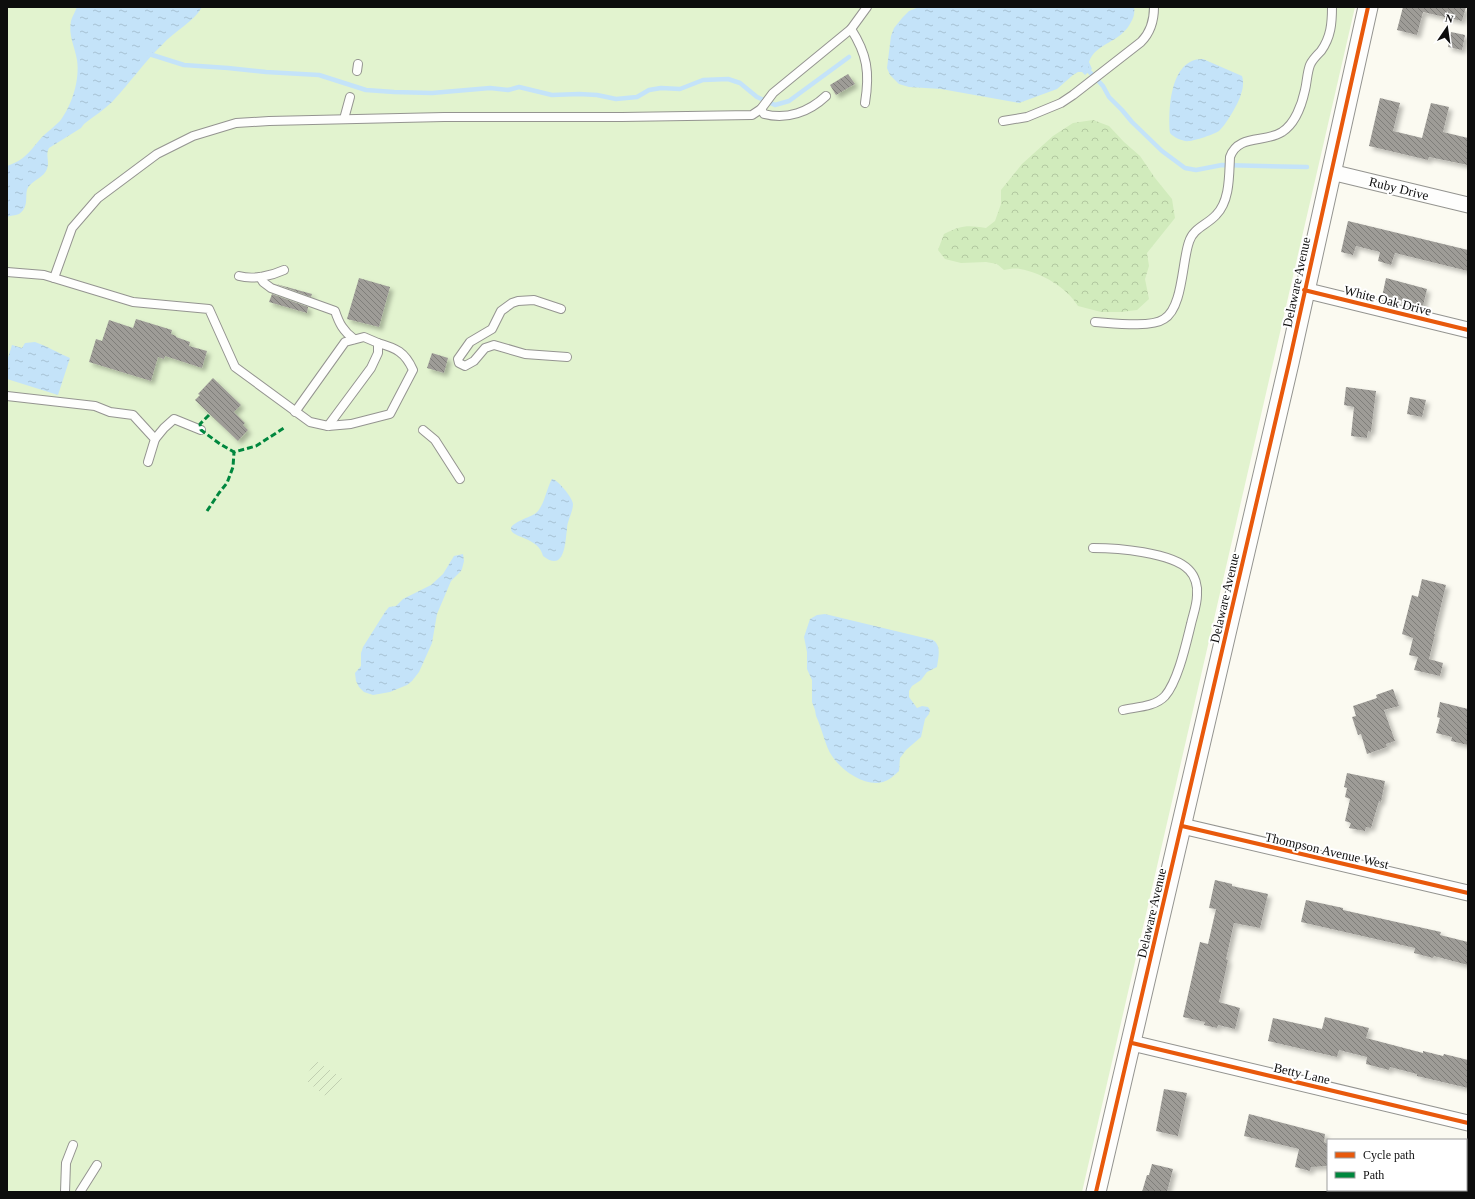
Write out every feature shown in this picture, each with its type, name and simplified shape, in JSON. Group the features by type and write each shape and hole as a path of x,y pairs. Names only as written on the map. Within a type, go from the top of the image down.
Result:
{"street":[{"name":"Delaware Avenue","path":"1096,1192 1132,1043 1287,370 1368,7"},
{"name":"Ruby Drive","path":"1330,172 1468,205"},
{"name":"White Oak Drive","path":"1304,290 1468,330"},
{"name":"Thompson Avenue West","path":"1182,826 1468,894"},
{"name":"Betty Lane","path":"1132,1043 1468,1123"}],"lane":[{"path":"54,278 72,228 98,198 156,154 193,136 236,123 269,121 444,117 614,118 752,114 761,109 773,93 851,29 867,7"},
{"path":"1003,121 1027,117 1049,109 1073,95 1148,35 1152,24 1154,7"},
{"path":"1095,322 1154,323 1165,319 1168,316 1176,302 1183,276 1189,241 1196,229 1216,215 1225,201 1230,157 1232,152 1243,142 1268,137 1282,132 1291,124 1305,89 1310,65 1322,49 1329,36 1332,24 1332,7"},
{"path":"851,29 862,48 867,62 868,88 865,103"},
{"path":"761,109 764,114 775,117 796,114 818,104 826,96"},
{"path":"344,119 350,97"},
{"path":"239,276 260,277 284,270"},
{"path":"7,272 44,275 133,302 209,309 235,367 295,412 310,422 328,426 351,424 390,414 413,370 409,360 396,348 364,337 345,342 295,412"},
{"path":"260,277 263,282 271,288 335,311 345,333 354,339"},
{"path":"492,329 470,342 458,359 459,363 465,366 470,364 485,348 501,311 506,307 518,301 534,300 561,309"},
{"path":"328,426 371,368 378,354 378,343"},
{"path":"485,348 499,345 525,354 567,357"},
{"path":"7,396 95,406 110,412 133,415 155,439"},
{"path":"148,462 155,439 174,419 200,430"},
{"path":"423,430 435,440 460,479"},
{"path":"1092,548 1115,548 1135,551 1178,562 1189,570 1196,581 1198,594 1195,608 1187,642 1173,682 1165,696 1154,704 1123,710"},
{"path":"65,1192 66,1163 73,1145"},
{"path":"80,1192 97,1166"}],"green space":[{"path":"7,7 1355,7 1082,1192 7,1192"},
{"path":"1093,120 1109,126 1140,156 1172,199 1175,218 1147,253 1149,266 1145,279 1149,299 1137,310 1101,312 1078,306 1060,287 1045,277 1037,274 1020,269 1004,270 997,264 986,262 961,263 945,259 938,250 944,234 965,226 986,228 995,221 1001,204 1001,190 1022,164 1053,136 1073,123"},
{"path":"316,1061 342,1078 328,1098 304,1079"}],"water":[{"path":"77,7 202,7 194,18 155,52 110,104 81,128 49,148 47,153 48,163 46,172 27,189 26,203 23,211 18,215 7,217 7,166 23,158 42,137 60,121 68,108 74,92 78,68 70,26 71,19"},
{"path":"919,7 1134,7 1134,14 1127,29 1092,56 1089,62 1092,69 1085,75 1082,72 1078,72 1057,89 1019,103 941,89 909,87 899,84 890,75 887,68 891,36 894,28 903,17 909,11"},
{"path":"1203,59 1242,76 1242,90 1235,108 1219,131 1195,140 1184,141 1176,138 1170,133 1169,123 1173,87 1184,67 1192,61"},
{"path":"35,342 70,358 58,395 7,379 7,361 12,345 22,348 25,343"},
{"path":"552,479 564,489 573,504 567,526 564,548 560,559 556,561 550,560 543,556 536,545 531,541 515,534 511,529 521,520 533,515 539,510"},
{"path":"463,554 464,561 462,569 451,581 437,614 432,643 419,672 407,685 390,692 373,695 364,692 356,681 355,673 361,666 361,653 363,647 385,612 389,607 396,606 403,599 431,585 443,574 454,556"},
{"path":"825,614 933,640 938,645 939,652 937,667 927,672 921,680 912,686 909,691 909,697 917,708 922,706 928,707 930,710 925,719 921,737 906,750 900,758 899,771 891,778 883,782 876,783 862,780 848,772 836,762 825,742 816,716 812,702 812,680 807,669 807,652 804,637 810,619 817,615"}],"building":[{"path":"1403,7 1466,7 1462,21 1423,12 1417,35 1397,30"},
{"path":"1451,32 1465,35 1462,50 1448,47"},
{"path":"848,74 855,84 836,95 830,85"},
{"path":"1380,98 1400,103 1393,131 1422,138 1431,103 1449,107 1443,132 1468,138 1468,165 1429,157 1428,160 1369,146"},
{"path":"1348,221 1468,250 1468,271 1395,253 1391,265 1378,261 1380,252 1356,246 1353,255 1341,252"},
{"path":"359,278 390,287 379,327 347,319"},
{"path":"1386,278 1427,289 1423,306 1382,297"},
{"path":"276,284 312,294 311,297"},
{"path":"272,294 308,307 307,313 269,302"},
{"path":"136,319 172,330 171,334 190,342 189,346 207,351 202,368 165,356 164,359 158,357 151,381 89,362 96,339 102,341 109,320 133,328"},
{"path":"432,353 448,358 444,373 427,368"},
{"path":"213,378 241,405 234,412 245,423 243,425 248,430 238,441 195,400 200,395 198,394"},
{"path":"1346,387 1376,391 1371,432 1368,431 1367,438 1351,436 1354,407 1344,405"},
{"path":"1410,397 1426,400 1422,417 1407,414"},
{"path":"1422,579 1446,585 1429,659 1443,663 1440,676 1414,670 1418,657 1409,655 1413,638 1402,634 1412,595 1418,597"},
{"path":"1393,689 1399,706 1384,710 1395,741 1386,744 1387,747 1367,754 1361,734 1358,735 1352,717 1356,716 1353,706 1377,698 1376,695"},
{"path":"1440,702 1468,709 1468,745 1451,741 1452,737 1436,733 1440,718 1437,717"},
{"path":"1347,773 1385,781 1381,802 1379,801 1371,828 1366,827 1365,831 1349,828 1351,823 1345,821 1350,799 1345,797 1347,788 1344,787"},
{"path":"1215,880 1232,884 1232,886 1268,894 1260,928 1234,923 1219,1002 1240,1008 1235,1029 1218,1025 1217,1028 1204,1025 1205,1022 1183,1017 1200,942 1208,944 1216,909 1209,908"},
{"path":"1306,900 1441,932 1440,935 1468,942 1468,965 1434,956 1433,958 1414,953 1415,948 1301,922"},
{"path":"1325,1017 1369,1028 1366,1038 1423,1053 1423,1051 1443,1056 1444,1054 1468,1060 1468,1088 1417,1076 1417,1074 1390,1067 1389,1070 1366,1064 1367,1057 1339,1050 1337,1057 1268,1041 1273,1018 1322,1029"},
{"path":"1164,1089 1187,1093 1178,1136 1156,1131"},
{"path":"1249,1114 1325,1134 1324,1142 1327,1144 1327,1166 1311,1167 1310,1171 1295,1167 1299,1149 1244,1136"},
{"path":"1152,1164 1173,1169 1167,1192 1142,1192"}],"waterway":[{"path":"146,53 184,65 319,75 366,90 394,92 432,93 490,88 508,90 519,87 552,95 597,95 616,99 637,97 649,90 661,88 680,89 703,80 728,79 740,83 757,97 775,105 789,101 849,57"},
{"path":"1085,67 1103,86 1109,97 1132,122 1162,151 1185,168 1196,170 1222,165 1307,167"}],"marked path":[{"path":"209,415 200,424 201,430 234,452 256,446 284,428"},
{"path":"207,511 227,483 233,467 234,452"}],"cycle path":[{"path":"1096,1192 1289,363 1368,7"},
{"path":"1304,290 1468,330"},
{"path":"1182,826 1468,893"},
{"path":"1132,1043 1468,1123"}]}
